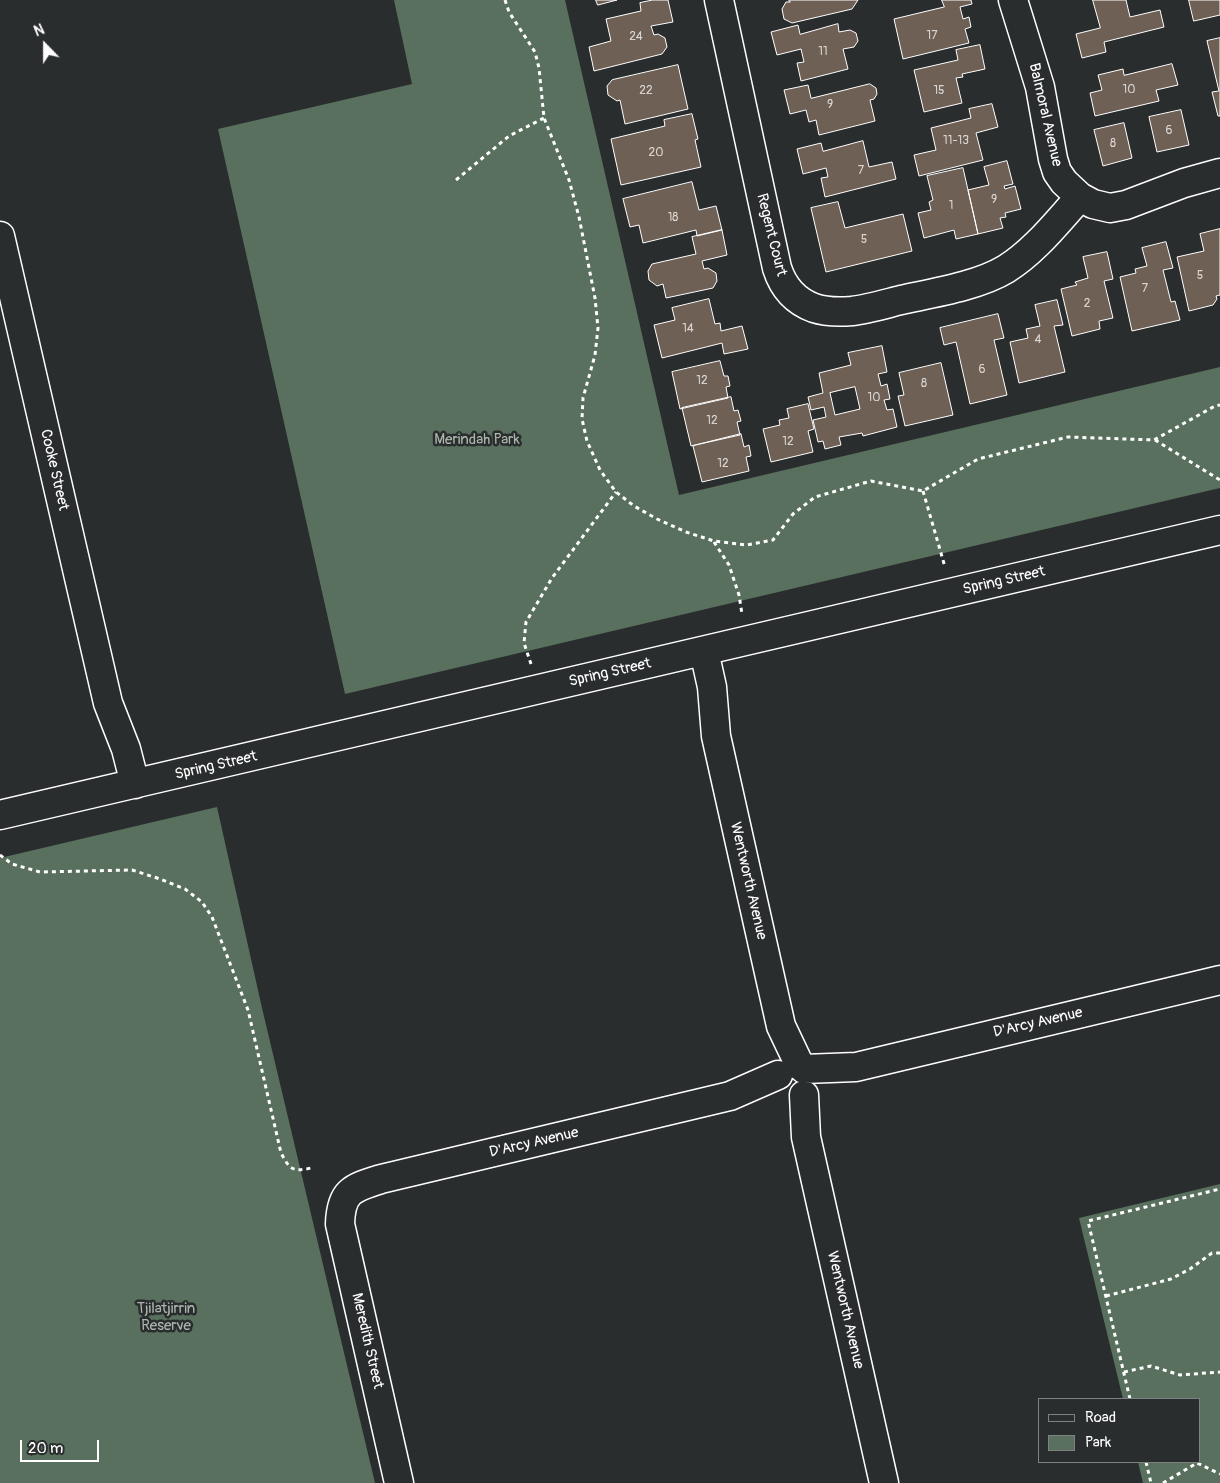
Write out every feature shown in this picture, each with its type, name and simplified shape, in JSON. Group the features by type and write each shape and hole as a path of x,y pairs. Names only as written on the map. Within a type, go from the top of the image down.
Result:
{"street":[{"name":"Regent Court","path":"719,0 777,268 781,280 789,292 800,301 816,308 833,311 853,310 941,291 987,278 1006,269 1042,239 1080,197"},
{"name":"Balmoral Avenue","path":"1013,0 1040,87 1052,158 1057,172 1064,182 1080,197 1092,204 1110,208 1118,207 1184,183 1220,173"},
{"name":"Cooke Street","path":"0,236 108,703 111,753 127,786"},
{"name":"Spring Street","path":"0,815 1220,530"},
{"name":"Wentworth Avenue","path":"697,653 698,690 716,736 884,1483"},
{"name":"D'Arcy Avenue","path":"344,1200 351,1191 381,1179 1220,980"},
{"name":"Meredith Street","path":"344,1200 340,1210 340,1224 399,1483"}],"path":[{"path":"505,0 509,12 535,52 544,103 544,118 569,180 579,217 595,298 598,328 595,356 583,398 582,419 588,441 600,470 616,492 634,506 686,532 714,541 747,545 773,540 793,514 815,497 871,481 923,490 978,459 1068,437 1154,440 1220,480"},
{"path":"456,180 509,136 544,118"},
{"path":"1154,440 1220,405"},
{"path":"923,490 952,593"},
{"path":"538,690 524,643 526,622 552,578 616,492"},
{"path":"714,541 729,565 739,595 746,642"},
{"path":"0,855 12,864 40,872 132,870 160,878 185,890 202,902 212,917 248,1010 281,1153 288,1166 297,1171 311,1168"},
{"path":"1130,1398 1088,1221 1220,1189"},
{"path":"1106,1296 1171,1279 1190,1269 1212,1252 1220,1253"},
{"path":"1124,1372 1152,1366 1180,1375 1220,1372"},
{"path":"1146,1463 1151,1483"},
{"path":"1163,1483 1197,1463 1220,1474"}],"green space":[{"name":"Merindah Park","path":"394,0 565,0 679,495 1220,367 1220,488 345,694 218,129 412,84"},
{"name":"Tjilatjirrin Reserve","path":"217,807 262,1008 375,1483 0,1483 0,858"},
{"path":"1220,1184 1220,1483 1143,1483 1138,1463 1200,1463 1200,1398 1123,1398 1079,1218"}],"building":[{"path":"596,0 617,0 598,5"},
{"path":"653,0 668,0 673,22 651,26 654,35 658,34 665,38 667,47 662,54 594,71 589,47 611,41 606,19 641,11 640,3"},
{"path":"789,0 858,0 852,9 792,23 784,19 782,9 786,2 790,2"},
{"path":"942,0 971,0 972,4 960,7 963,19 969,17 971,27 965,29 969,43 903,59 894,19 944,7"},
{"path":"1093,0 1126,0 1130,17 1160,10 1164,27 1104,42 1106,52 1082,58 1076,34 1100,28"},
{"path":"1189,0 1220,0 1220,15 1194,21"},
{"path":"838,24 839,32 850,30 856,33 858,41 854,47 843,49 848,69 801,81 797,63 804,62 801,49 777,55 771,32 798,25 800,34"},
{"path":"1220,38 1220,116 1218,116 1212,92 1219,91 1207,41"},
{"path":"980,45 985,69 962,74 963,77 956,78 962,103 924,112 914,70 958,60 956,50"},
{"path":"1172,64 1178,85 1156,90 1159,101 1095,116 1090,93 1102,90 1098,75 1123,69 1124,75"},
{"path":"678,65 688,109 625,124 620,100 617,101 608,95 607,86 612,80"},
{"path":"870,84 876,88 877,94 874,99 870,100 875,121 819,135 816,120 809,122 806,110 790,114 784,90 808,85 811,98"},
{"path":"992,104 998,127 976,133 983,160 919,176 914,155 936,150 931,128 971,118 969,109"},
{"path":"1181,110 1189,145 1157,152 1149,117"},
{"path":"692,114 698,139 695,140 701,167 621,185 611,139 665,126 664,120"},
{"path":"1124,123 1132,158 1103,166 1094,130"},
{"path":"863,141 869,167 892,162 896,179 825,197 821,178 828,177 826,168 803,174 797,149 821,143 823,151"},
{"path":"1007,161 1013,184 1004,186 1005,189 1015,186 1021,209 1005,213 1006,217 1000,218 1003,228 978,234 968,190 989,185 984,167"},
{"path":"963,168 978,234 956,239 954,230 924,238 918,213 931,210 929,202 933,200 927,176"},
{"path":"692,182 699,210 716,206 722,230 697,236 696,230 643,243 639,225 630,227 623,199"},
{"path":"838,202 845,228 903,214 912,251 826,272 811,208"},
{"path":"1220,229 1220,295 1216,296 1217,299 1213,305 1189,311 1177,257 1204,251 1200,234"},
{"path":"722,230 727,255 702,261 704,269 708,268 716,273 717,281 713,288 666,298 663,284 657,286 649,280 648,271 652,264 696,254 692,237"},
{"path":"1166,242 1173,268 1163,270 1171,302 1175,301 1180,320 1132,331 1120,277 1136,273 1135,269 1147,266 1142,248"},
{"path":"1107,252 1113,279 1104,281 1113,318 1099,321 1100,329 1072,336 1061,289 1077,285 1075,282 1088,278 1083,257"},
{"path":"709,299 715,324 720,323 721,331 742,326 748,349 724,354 722,343 662,358 654,325 675,320 672,308"},
{"path":"1057,300 1063,325 1054,326 1065,372 1019,383 1010,342 1028,338 1026,329 1040,326 1035,305"},
{"path":"998,314 1004,338 994,340 1007,395 970,404 956,342 944,345 940,328"},
{"path":"882,346 887,372 878,374 881,386 887,384 890,399 884,400 887,410 893,409 897,427 863,436 862,433 839,437 841,445 825,449 823,441 818,442 813,420 826,417 824,407 811,410 808,397 823,393 819,373 851,365 848,353","holes":["855,387 860,409 835,415 830,393"]},
{"path":"720,361 724,376 728,376 730,386 726,387 728,398 680,409 672,372"},
{"path":"941,363 953,415 905,426 898,396 904,395 899,373"},
{"path":"731,397 734,411 738,410 741,421 737,422 740,435 691,446 682,408"},
{"path":"808,404 814,429 808,431 813,452 771,462 763,429 780,425 779,420 789,418 787,409"},
{"path":"741,434 744,447 749,445 751,456 746,457 749,471 702,482 693,446"}]}
